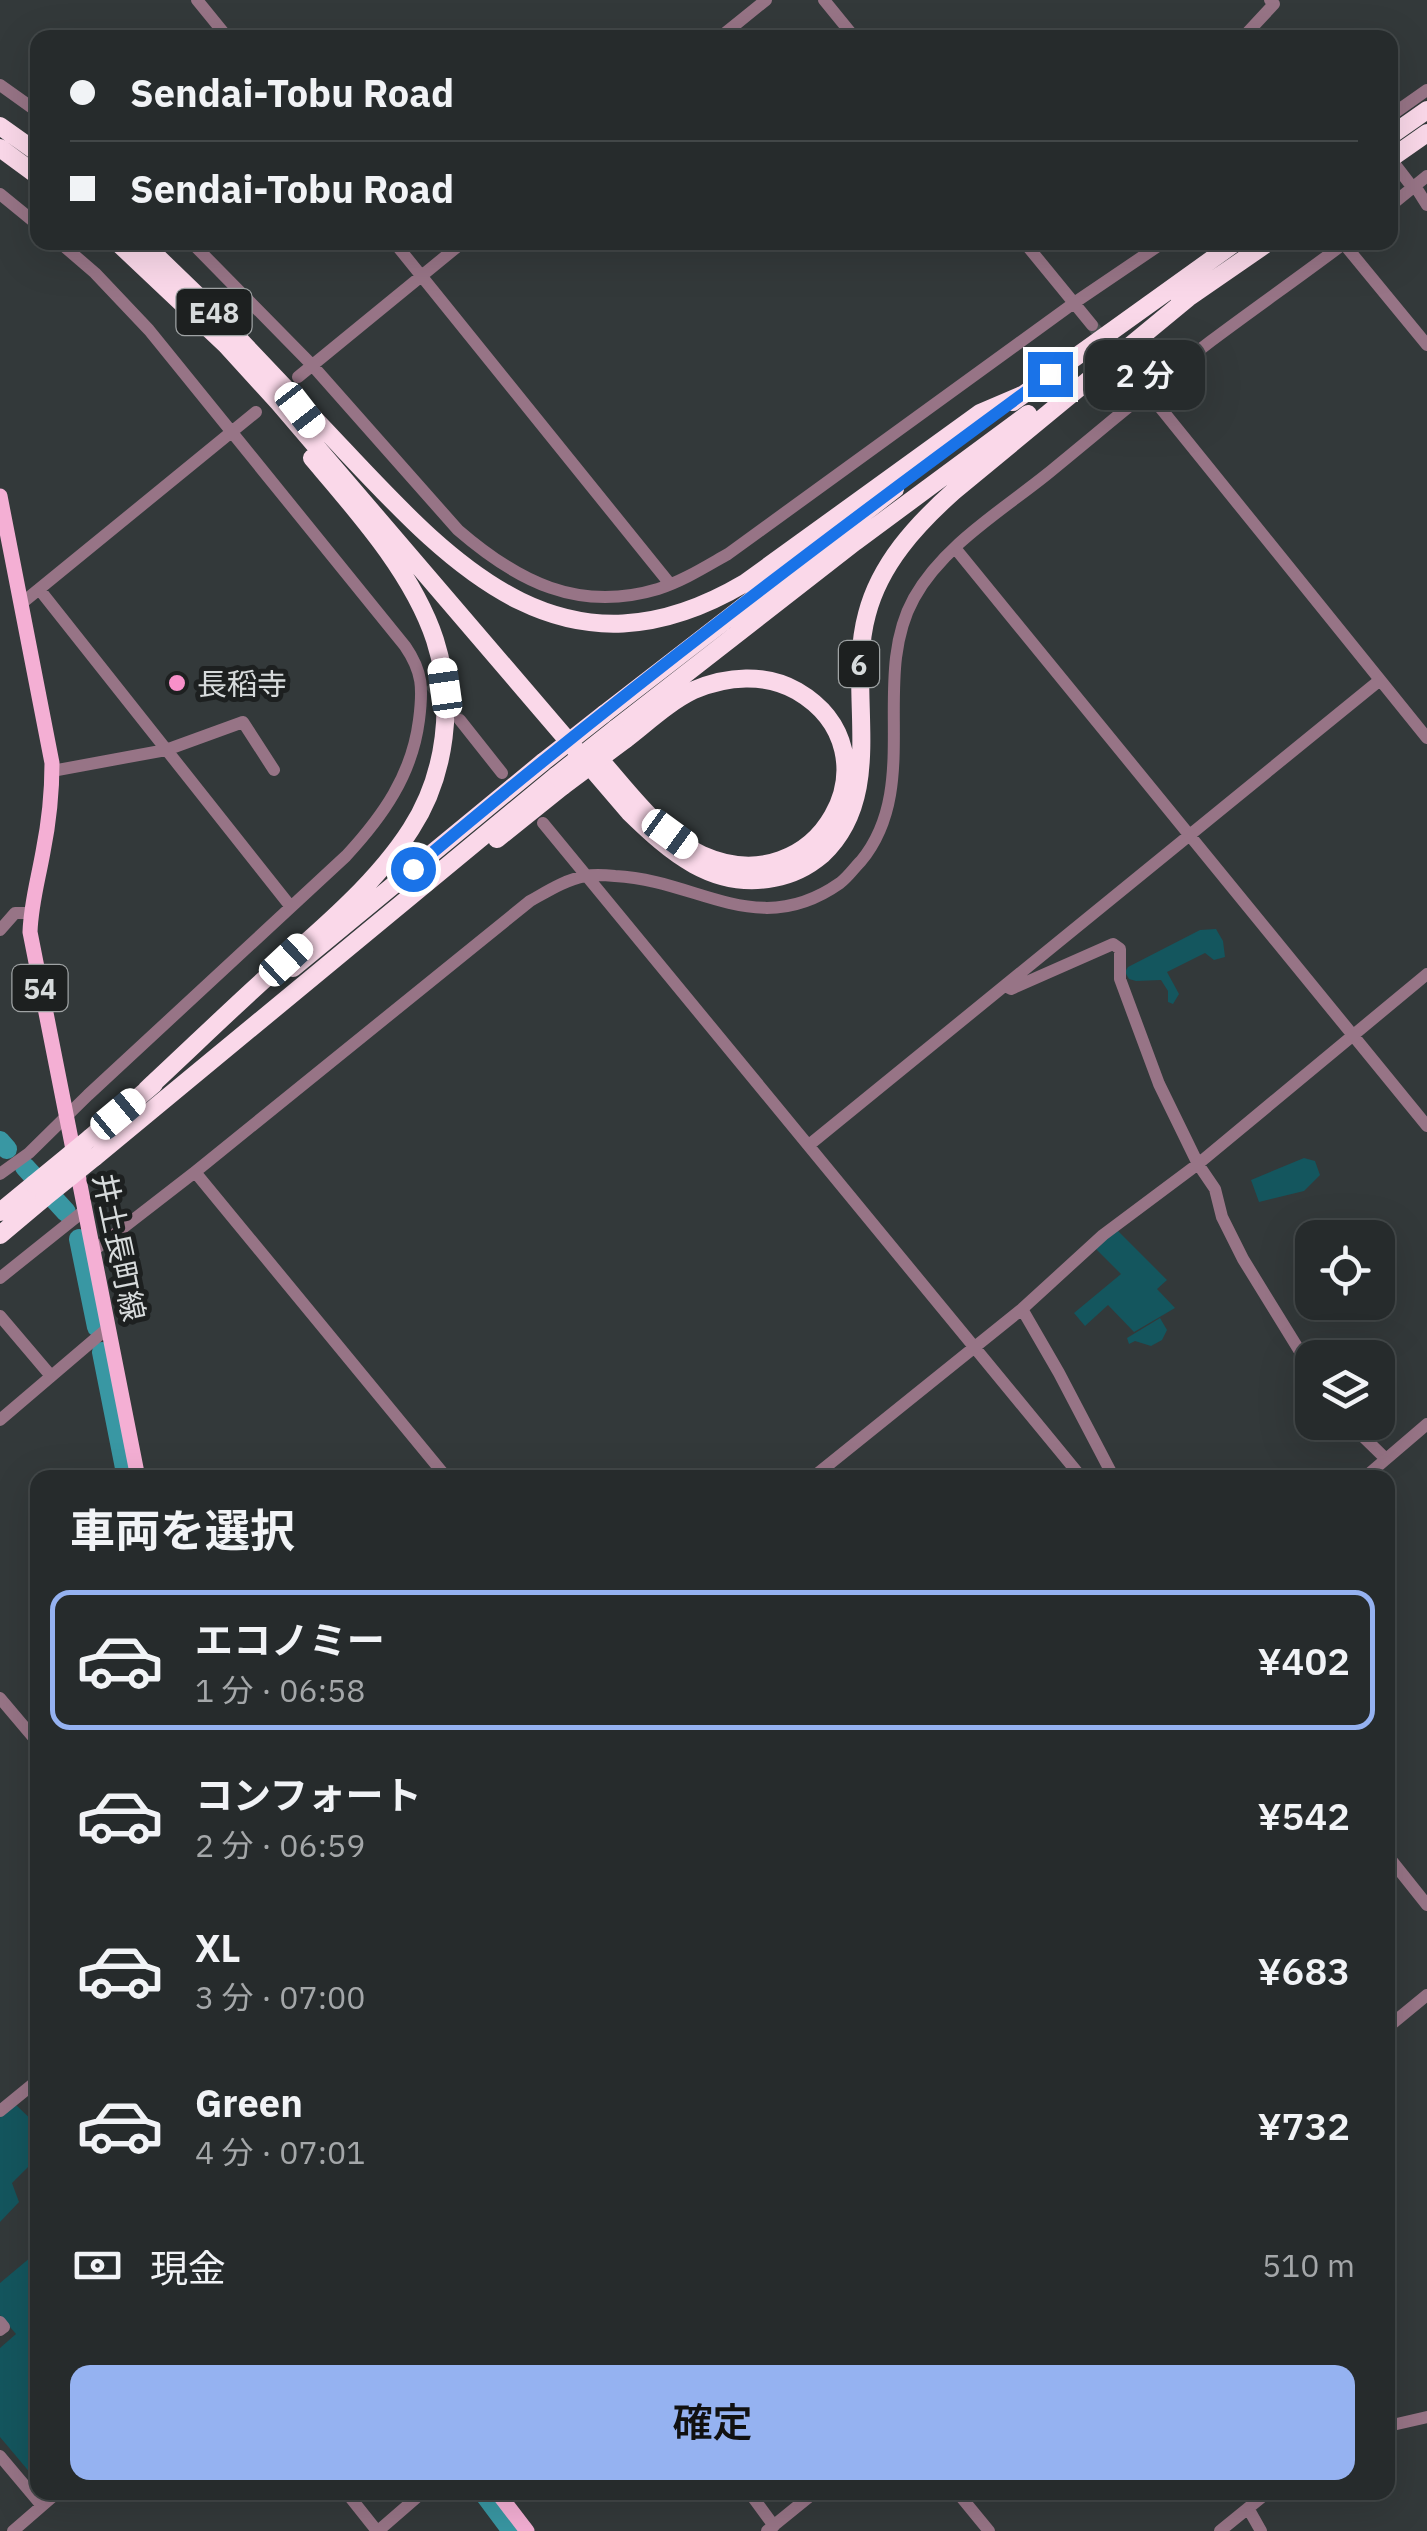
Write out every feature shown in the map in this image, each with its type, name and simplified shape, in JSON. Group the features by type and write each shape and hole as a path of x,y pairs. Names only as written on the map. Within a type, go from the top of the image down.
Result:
{"highway":[{"path":"1398,130 1427,110"},
{"path":"0,126 30,148"},
{"path":"1398,153 1427,133"},
{"path":"0,148 30,170"},
{"name":"E48","path":"126,250 197,320"},
{"name":"E48","path":"150,250 290,380"},
{"path":"615,727 888,494 1225,250"},
{"path":"146,1090 854,542 1257,250"},
{"name":"6","path":"197,320 226,345 316,445 638,821 678,856 708,873 764,880 815,861 850,818 860,776 858,689 862,637 872,601 902,544 966,480 1188,298"},
{"path":"0,1236 90,1138 350,900 396,850 417,819 433,784 444,733 442,664 406,580 332,483 197,320"},
{"path":"290,380 437,544 473,573 533,608 581,622 604,623 671,616 720,598 980,413 1022,395"},
{"name":"6","path":"290,380 320,435 584,741 653,818 686,846 734,864 751,866 780,861 819,836 842,796 845,766 830,720 808,698 779,682 729,680 696,690 615,727"},
{"path":"0,1212 95,1157 554,775"}],"main road":[{"name":"井土長町線","path":"0,496 52,772 52,799 30,913 30,932 136,1470"},
{"path":"503,2500 526,2531"}],"street":[{"path":"198,0 222,30"},
{"path":"729,30 766,0"},
{"path":"824,0 848,30"},
{"path":"1250,30 1274,4 1270,0"},
{"path":"0,85 30,106"},
{"path":"1398,110 1427,90"},
{"path":"1398,168 1427,204"},
{"path":"1398,200 1427,176"},
{"path":"0,194 30,218"},
{"path":"0,1153 6,1171 373,827 408,767 417,738 422,685 417,664 406,646 232,431 149,330 68,250"},
{"path":"199,250 312,365 458,530 505,566 535,583 563,593 590,596 656,589 728,554 1152,250"},
{"path":"400,250 670,584"},
{"path":"290,380 453,250"},
{"path":"1031,250 1092,325"},
{"path":"93,1250 530,901 568,882 588,876 634,877 668,884 710,900 776,909 802,903 845,880 871,848 890,796 897,645 914,599 944,558 1146,392 1336,250"},
{"path":"1351,250 1427,345"},
{"path":"1125,364 1427,738"},
{"path":"22,603 256,412"},
{"path":"956,548 1427,1126"},
{"path":"39,589 291,907"},
{"path":"419,672 430,684"},
{"path":"809,1145 1380,680"},
{"path":"460,720 502,773"},
{"path":"52,772 166,750 243,722 274,770"},
{"path":"543,823 1075,1470"},
{"path":"0,930 14,913 30,913"},
{"path":"1004,986 1011,989 1113,944 1120,948 1120,979 1158,1084 1198,1164 1216,1189 1222,1217 1243,1260 1295,1344"},
{"path":"822,1470 1022,1308 1103,1235 1198,1164 1427,974"},
{"path":"195,1172 440,1470"},
{"path":"0,1278 85,1210"},
{"path":"1022,1308 1110,1470"},
{"path":"0,1316 51,1376"},
{"path":"0,1420 109,1326"},
{"path":"1373,1470 1427,1424"},
{"path":"1366,1440 1386,1459"},
{"path":"0,1698 30,1734"},
{"path":"1395,1865 1427,1906"},
{"path":"1395,2021 1427,1995"},
{"path":"0,2112 30,2087"},
{"path":"0,2322 4,2327 0,2330"},
{"path":"1395,2424 1427,2417"},
{"path":"0,2456 30,2492"},
{"path":"37,2500 42,2506"},
{"path":"13,2531 49,2500"},
{"path":"353,2500 378,2531 414,2500"},
{"path":"754,2500 770,2528 805,2500"},
{"path":"963,2500 988,2531"},
{"path":"1220,2531 1258,2500"},
{"path":"1248,2508 1260,2531"}],"shaded area":[{"path":"1216,929 1225,957 1214,960 1205,953 1167,972 1179,994 1173,1004 1168,1002 1168,991 1161,980 1136,981 1125,972 1200,930"},
{"path":"1304,1158 1315,1161 1320,1175 1304,1191 1259,1202 1251,1180"},
{"path":"1117,1230 1167,1280 1157,1289 1175,1308 1134,1332 1108,1305 1085,1326 1074,1313 1121,1274 1096,1249"},
{"path":"1160,1318 1167,1330 1162,1340 1151,1346 1135,1341 1129,1344 1127,1338"},
{"path":"15,2104 30,2118 30,2165 12,2183 19,2202 0,2222 0,2117"},
{"path":"30,2258 30,2473 0,2437 0,2348 16,2334 0,2315 0,2283"}],"waterway":[{"path":"0,1141 7,1149"},
{"path":"25,1167 66,1212"},
{"path":"79,1239 97,1327"},
{"path":"102,1352 125,1470"},
{"path":"489,2500 512,2531"}],"tunnel":[{"path":"1092,325 1123,363"},
{"path":"430,684 460,720"}],"place":[{"name":"長稻寺","path":"177,683"}],"route":[{"path":"413,869 686,649 1050,374"}]}
